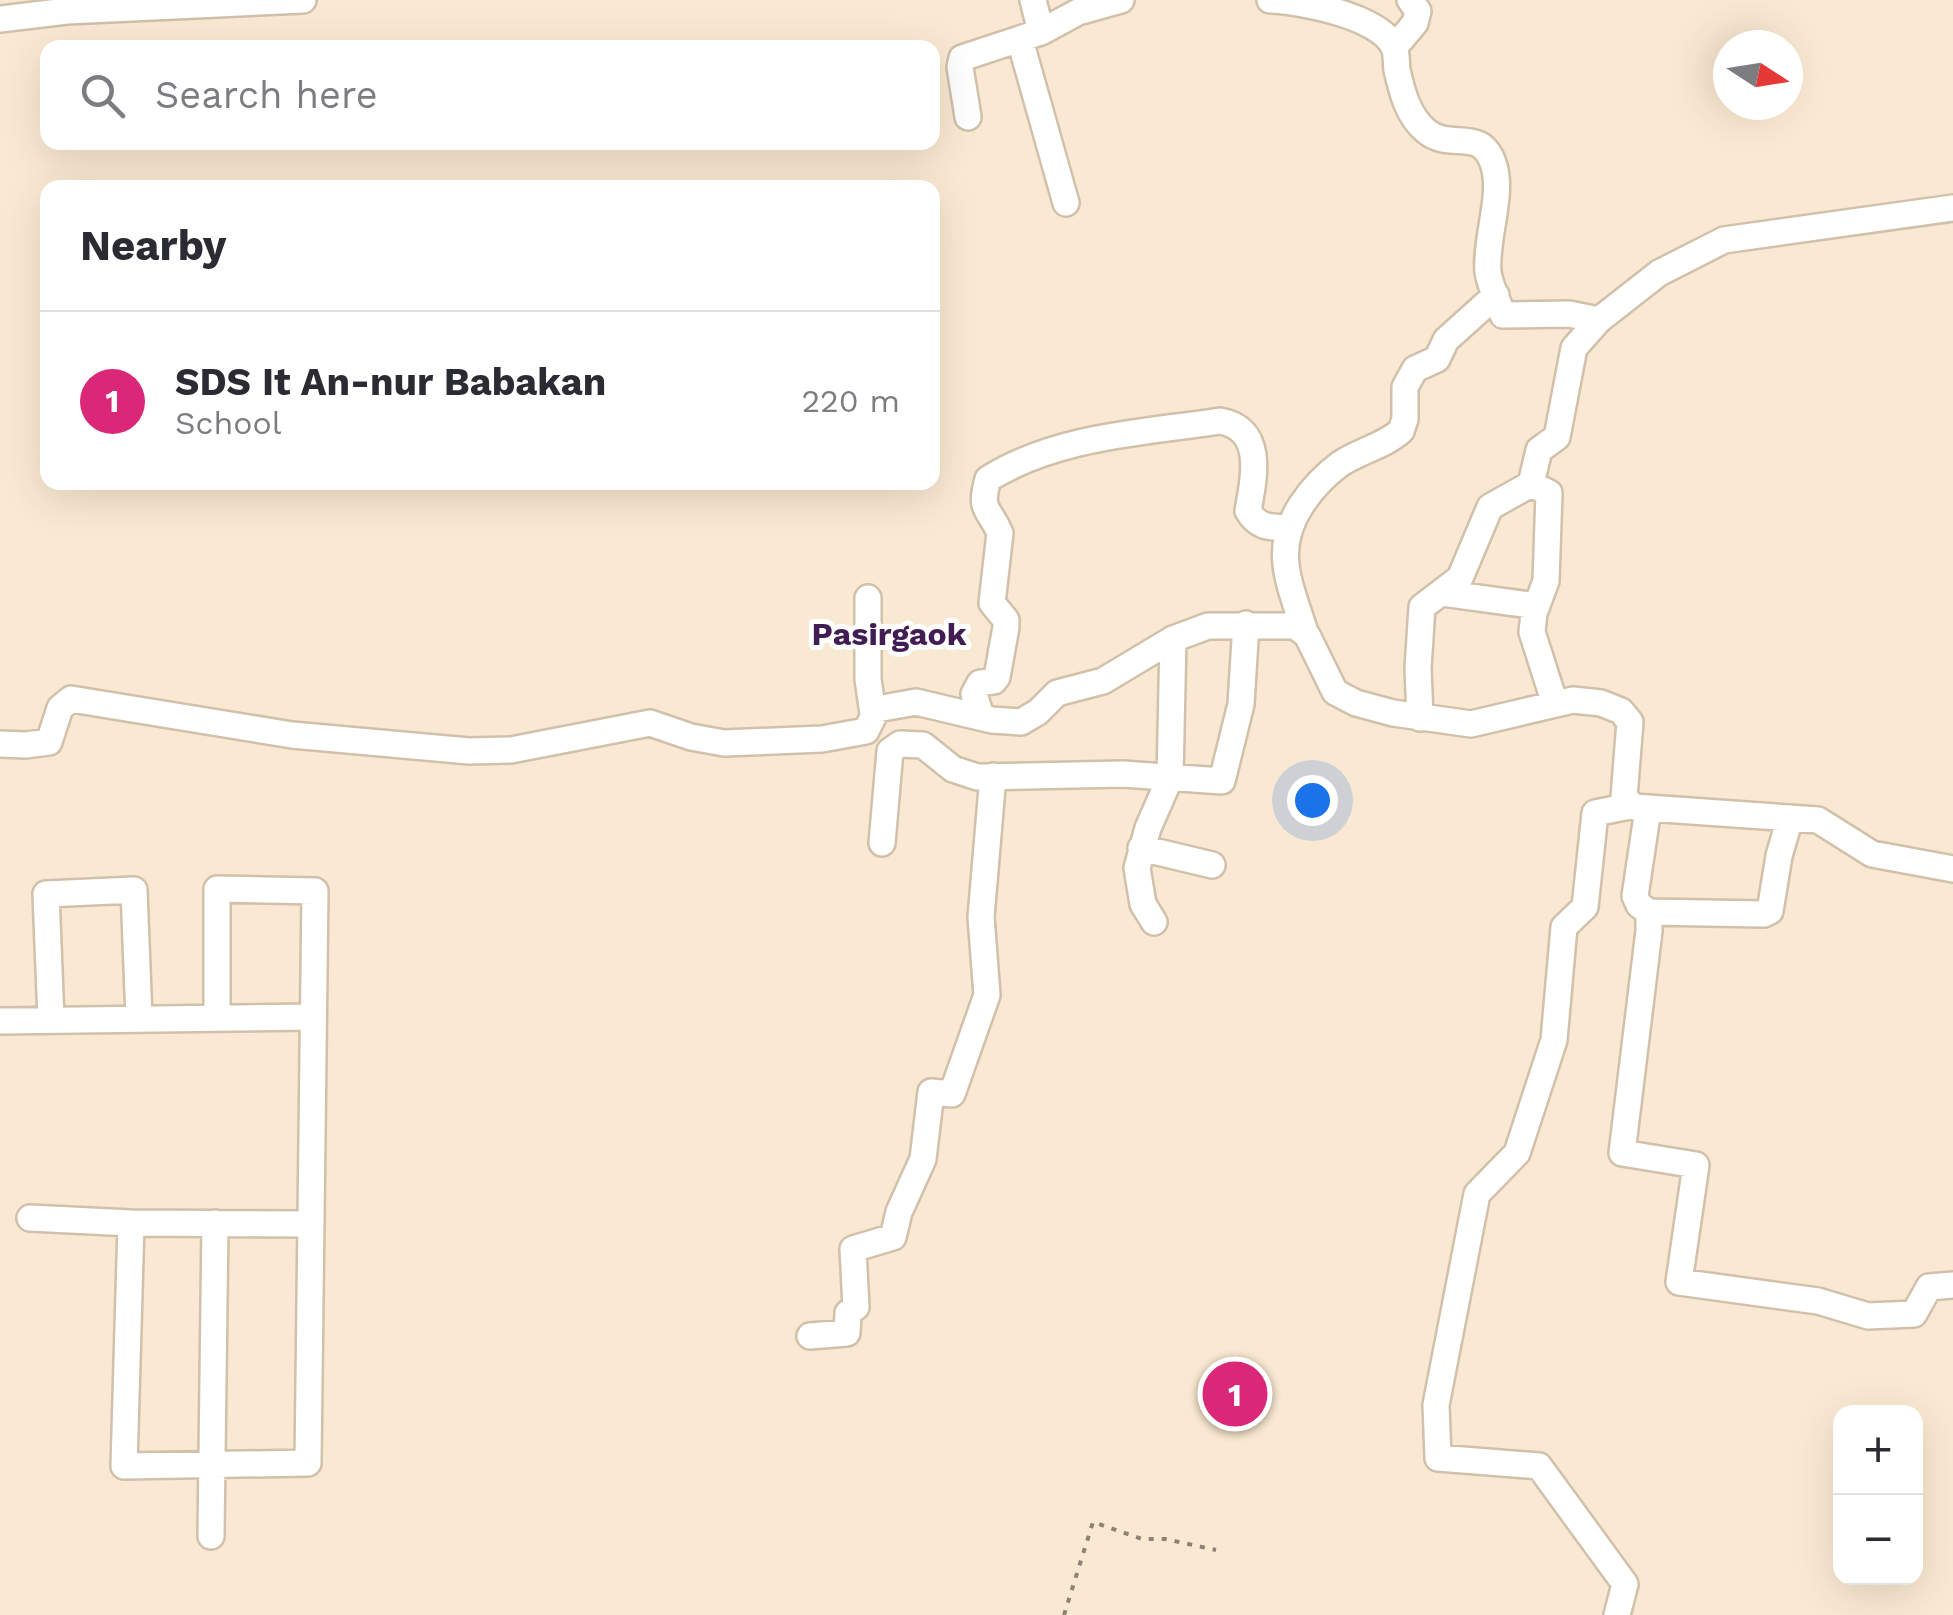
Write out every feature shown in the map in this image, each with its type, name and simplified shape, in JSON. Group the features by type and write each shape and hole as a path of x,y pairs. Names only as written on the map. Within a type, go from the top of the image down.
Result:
{"street":[{"path":"0,19 67,11 303,0"},
{"path":"1033,0 1030,36 1066,203"},
{"path":"968,117 962,58 1030,36 1078,12 1121,0"},
{"path":"1270,0 1302,1 1367,24 1384,35 1394,48 1411,114 1437,137 1456,142 1470,139 1490,154 1496,171 1488,273 1503,315 1569,314 1599,320"},
{"path":"1394,48 1415,23 1418,12 1410,0"},
{"path":"1420,718 1419,615 1425,601 1442,594 1460,578 1490,507 1532,484 1539,450 1557,437 1574,348 1599,320 1659,273 1724,240 1953,208"},
{"path":"1496,295 1446,340 1437,359 1415,369 1406,387 1401,431 1322,478 1288,528 1286,567 1304,630 1330,685 1340,696 1375,708 1459,724 1483,723 1584,700 1618,709 1628,716 1624,798 1639,807"},
{"path":"982,716 974,694 980,683 997,677 1006,627 1006,620 992,602 1000,533 985,512 984,496 988,479 1010,465 1098,437 1220,421 1236,424 1253,450 1254,482 1248,511 1254,522 1288,528"},
{"path":"1532,484 1549,493 1546,582 1536,606 1532,632 1555,704"},
{"path":"1442,594 1536,606"},
{"path":"0,744 49,742 60,708 71,699 292,735 494,752 650,723 724,743 822,739 866,731 873,714 868,679 868,598"},
{"path":"882,843 890,751 900,744 923,746 953,769 976,777 1122,774 1220,782 1241,704 1246,624"},
{"path":"873,714 891,704 916,702 1010,723 1029,719 1058,693 1103,681 1173,639 1208,626 1295,626 1304,630"},
{"path":"1154,922 1143,904 1138,882 1141,848 1170,778 1173,639"},
{"path":"810,1336 847,1332 848,1313 856,1308 854,1248 894,1236 899,1212 924,1160 931,1092 952,1094 982,1015 987,995 981,917 993,776"},
{"path":"1639,807 1636,896 1639,905 1649,912 1770,911 1790,818"},
{"path":"1618,1615 1626,1584 1538,1466 1438,1458 1436,1405 1476,1194 1517,1153 1554,1040 1564,927 1585,907 1595,813 1639,807 1824,822 1872,854 1953,869"},
{"path":"1141,848 1212,865"},
{"path":"131,1223 124,1466 308,1462 315,891 217,889 217,1018"},
{"path":"51,1020 46,894 134,890 139,1019"},
{"path":"1649,912 1622,1153 1696,1165 1679,1282 1818,1302 1868,1316 1914,1314 1930,1287 1953,1285"},
{"path":"0,1020 312,1017"},
{"path":"30,1218 311,1224"},
{"path":"212,1536 215,1223"}],"path":[{"path":"1064,1615 1093,1522 1142,1539 1165,1539 1216,1550"}],"place":[{"name":"SDS It An-nur Babakan","path":"1235,1394"}],"district":[{"name":"Pasirgaok","path":"889,634"}]}
